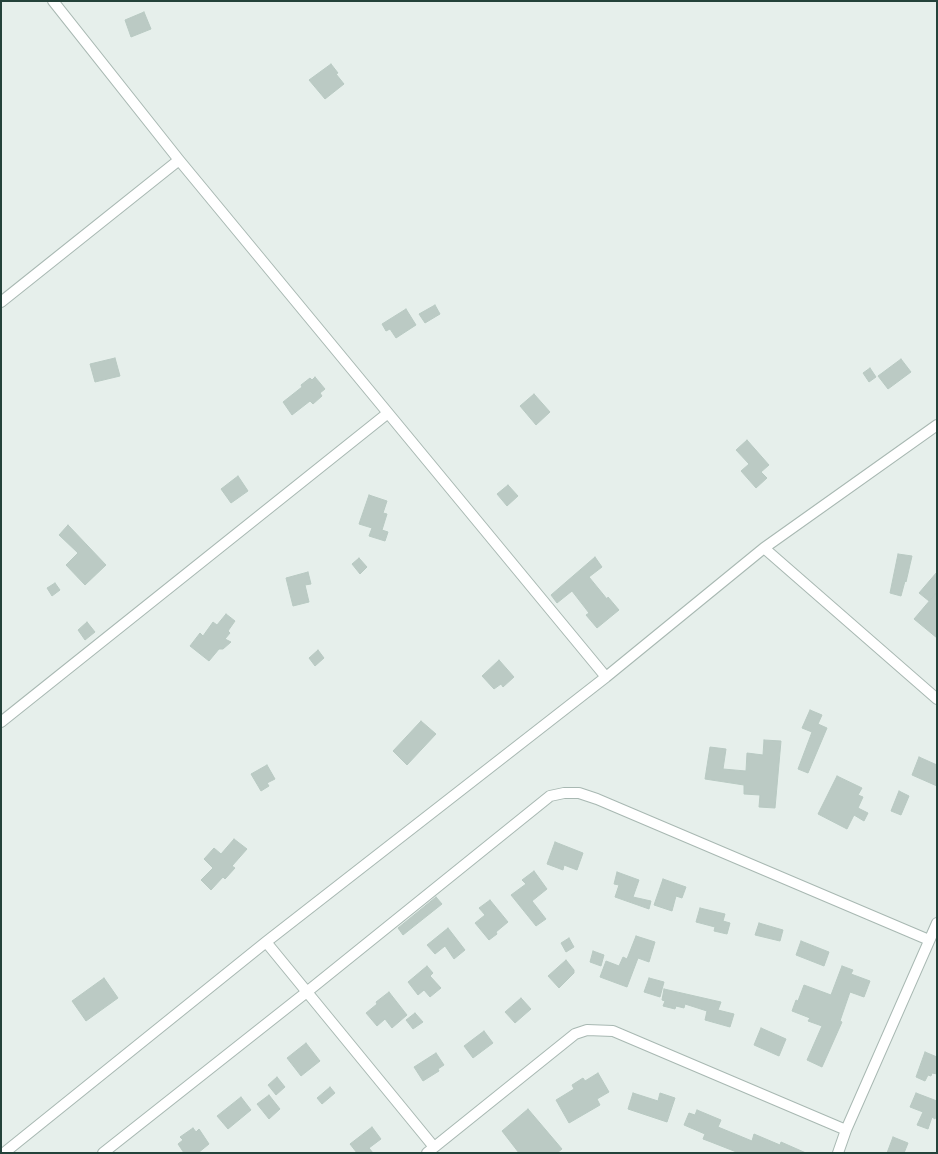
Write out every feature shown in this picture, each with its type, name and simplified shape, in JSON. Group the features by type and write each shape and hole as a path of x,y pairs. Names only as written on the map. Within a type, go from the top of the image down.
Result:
{"street":[{"path":"53,1 179,160 606,677"},
{"path":"1,302 179,160"},
{"path":"1,722 388,413"},
{"path":"4,1153 266,942 606,677 764,548 936,425"},
{"path":"764,548 937,699"},
{"path":"103,1153 308,992 550,796 564,792 579,793 598,799 929,940"},
{"path":"838,1153 846,1130 937,923"},
{"path":"266,942 308,992 430,1150 575,1034 587,1030 614,1031 846,1130"}],"building":[{"path":"144,12 151,29 131,37 125,20"},
{"path":"331,64 344,84 325,99 309,80"},
{"path":"435,305 440,314 425,323 419,314"},
{"path":"406,309 416,325 396,338 390,329 386,331 382,324"},
{"path":"115,358 120,376 95,382 90,364"},
{"path":"901,359 911,372 888,389 878,376"},
{"path":"870,368 876,377 869,382 863,373"},
{"path":"315,377 325,389 320,393 322,396 313,404 310,401 292,415 283,402 302,387 301,385 310,378 312,380"},
{"path":"534,394 550,412 536,425 520,406"},
{"path":"747,440 769,465 761,472 767,478 756,488 741,471 749,464 736,450"},
{"path":"238,476 248,491 231,503 221,489"},
{"path":"508,485 518,496 507,506 497,494"},
{"path":"369,495 387,501 383,513 387,514 382,530 388,532 385,541 369,536 372,528 359,524"},
{"path":"68,525 106,565 85,585 66,565 78,553 59,535"},
{"path":"898,554 912,556 901,596 890,593"},
{"path":"595,557 602,567 589,577 619,610 597,628 586,615 589,613 572,591 557,603 551,595"},
{"path":"359,558 367,567 360,574 352,564"},
{"path":"308,572 311,584 305,585 309,602 293,606 286,578"},
{"path":"937,572 937,592 929,601 919,593"},
{"path":"55,583 60,590 52,596 47,588"},
{"path":"937,592 937,638 914,619"},
{"path":"226,614 235,621 225,639 231,642 223,649 219,649 209,661 190,646 200,633 203,636 213,622 217,625"},
{"path":"87,622 95,632 85,640 78,630"},
{"path":"318,650 324,658 315,666 309,658"},
{"path":"499,660 514,677 503,687 501,684 494,689 482,676"},
{"path":"810,710 822,715 818,724 827,728 808,773 798,769 812,732 802,728"},
{"path":"421,721 436,734 407,765 393,751"},
{"path":"764,740 781,741 775,808 759,807 760,795 744,794 744,785 705,779 710,747 726,749 723,769 746,771 747,753 763,755"},
{"path":"919,757 937,765 937,786 912,775"},
{"path":"267,765 275,779 267,783 269,786 261,791 251,774"},
{"path":"837,776 862,788 858,795 863,797 858,808 868,813 864,821 854,815 847,829 818,814"},
{"path":"899,791 909,796 901,815 891,811"},
{"path":"234,839 247,849 232,866 235,868 211,890 201,880 213,868 204,859 214,848 221,854"},
{"path":"555,842 583,853 577,870 564,865 563,870 547,864"},
{"path":"534,871 547,889 532,901 546,919 536,926 511,895 526,884 522,880"},
{"path":"617,872 639,880 633,897 651,901 649,909 615,897 619,885 614,884"},
{"path":"663,879 686,887 682,898 676,896 672,911 654,905"},
{"path":"436,897 442,904 403,935 398,928"},
{"path":"490,900 508,922 489,940 475,923 485,915 479,908"},
{"path":"700,908 725,914 723,921 730,923 727,934 714,931 715,927 696,922"},
{"path":"759,923 783,930 780,941 755,935"},
{"path":"448,928 465,950 454,959 445,946 435,954 427,945"},
{"path":"636,936 655,942 649,962 638,958 627,987 600,977 606,961 619,966 623,957 627,959"},
{"path":"569,938 574,947 566,952 561,943"},
{"path":"801,941 829,952 824,966 796,955"},
{"path":"593,951 604,955 601,966 590,962"},
{"path":"566,960 574,970 574,973 559,988 548,976"},
{"path":"427,966 433,973 430,976 441,988 430,997 424,990 418,995 408,982"},
{"path":"842,966 853,970 851,974 870,981 864,997 850,992 840,1021 842,1022 822,1067 807,1060 822,1026 808,1021 810,1018 792,1011 804,985 831,995"},
{"path":"104,978 118,998 86,1021 72,1001"},
{"path":"649,978 664,982 660,997 644,992"},
{"path":"664,989 721,1002 718,1010 734,1014 730,1027 705,1020 707,1011 685,1004 684,1008 676,1006 675,1009 663,1006 665,1001 662,1000"},
{"path":"389,992 407,1015 392,1028 385,1019 377,1026 366,1013"},
{"path":"521,998 531,1009 515,1023 505,1012"},
{"path":"415,1013 423,1022 413,1029 406,1020"},
{"path":"761,1028 786,1039 779,1056 754,1045"},
{"path":"484,1031 493,1043 473,1058 464,1046"},
{"path":"306,1043 320,1061 301,1076 287,1058"},
{"path":"925,1052 937,1057 937,1074 932,1073 931,1076 928,1075 925,1081 916,1077"},
{"path":"436,1053 444,1065 438,1069 439,1071 423,1081 414,1067"},
{"path":"598,1073 609,1092 597,1099 600,1105 569,1123 556,1100 574,1089 572,1085 583,1078 585,1081"},
{"path":"277,1077 285,1087 276,1095 268,1085"},
{"path":"330,1087 335,1093 322,1104 317,1098"},
{"path":"633,1093 658,1101 660,1093 675,1098 667,1122 628,1109"},
{"path":"916,1093 937,1101 937,1114 935,1119 932,1117 928,1129 917,1125 923,1112 910,1107"},
{"path":"269,1095 280,1109 269,1119 257,1104"},
{"path":"241,1097 251,1110 228,1129 217,1116"},
{"path":"528,1109 562,1149 557,1153 519,1153 502,1131"},
{"path":"697,1110 721,1120 718,1127 752,1141 754,1134 780,1145 781,1142 806,1153 739,1153 703,1139 705,1134 684,1125 689,1113 695,1115"},
{"path":"372,1127 381,1139 369,1148 373,1153 357,1153 350,1144"},
{"path":"193,1128 196,1132 199,1129 209,1144 198,1153 184,1153 178,1144 183,1140 180,1137"},
{"path":"893,1137 908,1143 904,1153 887,1153"}]}
